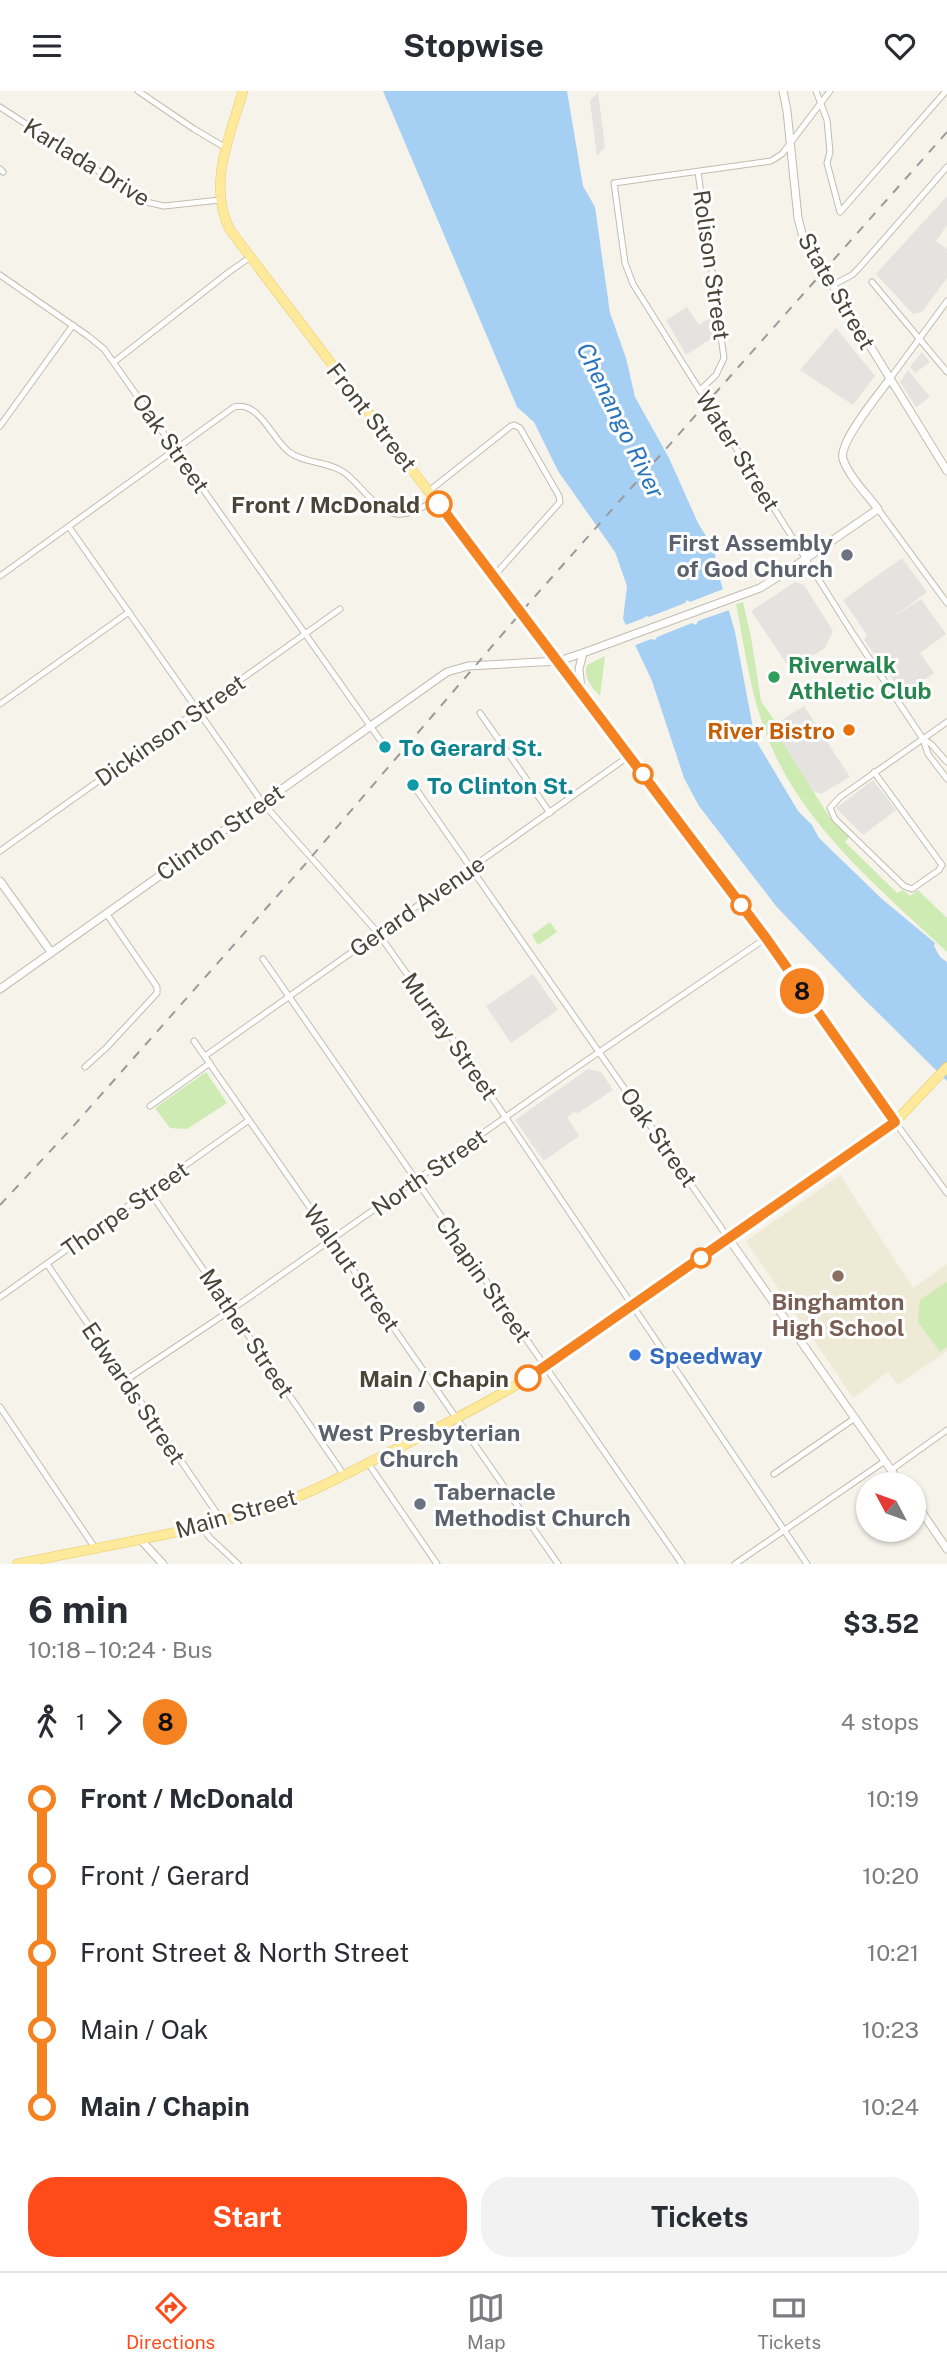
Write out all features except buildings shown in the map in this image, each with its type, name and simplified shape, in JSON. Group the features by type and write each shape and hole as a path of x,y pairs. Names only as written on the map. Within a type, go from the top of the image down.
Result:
{"main road":[{"name":"Front Street","path":"243,91 219,182 220,200 230,230 559,661 766,938 895,1122"},
{"name":"Main Street","path":"17,1564 201,1526 284,1503 484,1405 546,1366 895,1122 947,1067"}],"street":[{"path":"138,91 227,148"},
{"name":"State Street","path":"783,91 788,111 800,229 831,286 947,471"},
{"path":"816,91 822,102 830,136 827,163 840,212 946,91"},
{"path":"698,173 769,162 778,157 830,91"},
{"name":"Karlada Drive","path":"0,107 146,202 164,206 220,200"},
{"path":"831,286 852,275 859,268 947,167"},
{"name":"Water Street","path":"698,173 614,183 628,274 805,559 923,740 928,754 947,779"},
{"name":"Rolison Street","path":"698,173 724,358 716,375 700,390"},
{"path":"114,362 250,258"},
{"name":"Oak Street","path":"0,275 104,349 383,744"},
{"path":"872,282 947,372"},
{"path":"947,301 843,447 845,464 947,603"},
{"path":"0,426 73,325"},
{"path":"0,576 234,407 241,405 248,406 255,412 291,453 331,465 345,473 387,511 402,514 436,501"},
{"path":"429,491 511,426 520,428 560,502 494,576"},
{"name":"Clinton Street","path":"0,989 442,676 468,666 559,661 744,595 775,579 878,509"},
{"name":"Murray Street","path":"69,527 262,802 378,933 807,1564"},
{"name":"Dickinson Street","path":"0,851 340,609"},
{"path":"0,703 130,612"},
{"path":"581,691 579,672 583,653"},
{"path":"480,713 550,813"},
{"path":"874,772 942,865 939,870 909,889 835,819 830,808 837,799 874,772 923,740 947,722"},
{"name":"Water Street","path":"923,740 931,744 947,762"},
{"name":"Gerard Avenue","path":"205,1056 629,756"},
{"name":"Oak Street","path":"416,789 891,1470"},
{"path":"0,881 51,952"},
{"path":"85,1067 157,993 157,987 106,913"},
{"name":"North Street","path":"126,1380 766,938"},
{"name":"Chapin Street","path":"263,959 682,1564"},
{"name":"Walnut Street","path":"194,1041 558,1564"},
{"path":"150,1106 210,1063"},
{"name":"Thorpe Street","path":"0,1297 249,1121"},
{"name":"Front Street","path":"895,1122 947,1193"},
{"name":"Mather Street","path":"150,1192 344,1475"},
{"name":"Edwards Street","path":"47,1264 222,1521"},
{"path":"1,1413 96,1548"},
{"path":"774,1474 855,1418"},
{"path":"891,1470 947,1430"},
{"path":"736,1564 885,1461"},
{"path":"368,1463 437,1564"},
{"path":"926,1518 947,1549"},
{"path":"201,1526 238,1564"},
{"path":"140,1539 163,1564"}],"shaded area":[{"path":"598,92 605,147 597,156 590,101"},
{"path":"947,196 947,225 936,241 947,249 947,278 922,312 913,314 876,274"},
{"path":"687,307 699,325 710,318 715,336 686,355 666,320"},
{"path":"836,328 875,376 853,405 800,370"},
{"path":"922,352 930,362 915,373 910,367"},
{"path":"908,370 930,397 916,407 900,382"},
{"path":"902,558 927,592 892,618 921,599 946,634 920,653 934,673 904,695 864,640 867,635 843,600"},
{"path":"795,582 804,585 833,631 825,648 790,669 751,611"},
{"path":"804,706 850,777 821,794 813,791 775,730 777,723"},
{"path":"873,780 896,810 863,835 836,808"},
{"path":"533,974 558,1010 511,1043 486,1006"},
{"path":"588,1069 601,1072 613,1090 578,1113 574,1112 567,1117 579,1136 544,1161 515,1120"},
{"name":"Binghamton High School","path":"840,1175 913,1288 947,1264 947,1351 898,1385 888,1372 853,1398 746,1241"}],"green space":[{"path":"743,602 761,701 776,723 775,730 830,818 849,837 845,842 897,893 903,890 910,896 918,890 947,918 947,952 840,849 795,791 777,759 754,695 736,604"},
{"path":"605,656 600,696 589,682 586,670 587,665"},
{"path":"550,922 557,932 538,945 532,935"},
{"path":"206,1072 227,1103 187,1129 170,1128 155,1108"},
{"path":"947,1282 947,1347 940,1352 918,1322 920,1300"}],"water":[{"name":"Chenango River","path":"383,91 567,91 583,186 595,207 610,313 626,358 635,397 669,458 698,523 715,551 716,565 735,632 755,739 798,811 812,825 819,838 882,899 935,943 940,957 947,962 947,1081 776,906 699,806 684,778 652,681 623,619 627,586 615,552 558,471 534,422 517,407"}],"pier":[{"path":"726,588 732,609 698,621 696,625 692,623 655,640 633,646 623,626 687,600 690,602"}],"railway":[{"path":"0,1205 301,869 530,602 947,132"}],"bus line":[{"name":"8","path":"439,504 766,938 895,1122 528,1378"}],"place":[{"name":"Front / McDonald","path":"439,504"},
{"name":"First Assembly of God Church","path":"847,555"},
{"name":"Riverwalk Athletic Club","path":"774,677"},
{"name":"River Bistro","path":"849,730"},
{"name":"To Gerard St.","path":"385,747"},
{"name":"To Clinton St.","path":"413,785"},
{"name":"Binghamton High School","path":"838,1276"},
{"name":"Speedway","path":"635,1355"},
{"name":"Main / Chapin","path":"528,1378"},
{"name":"West Presbyterian Church","path":"419,1407"},
{"name":"Tabernacle Methodist Church","path":"420,1504"}]}
